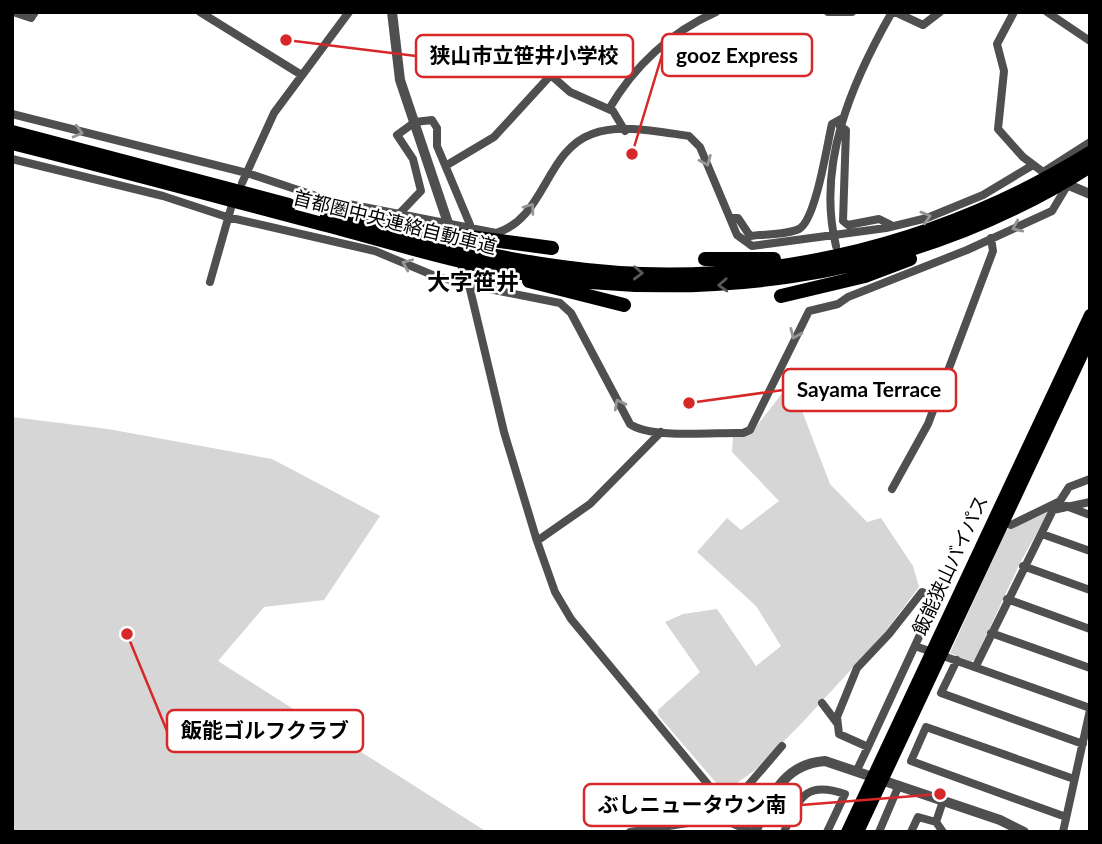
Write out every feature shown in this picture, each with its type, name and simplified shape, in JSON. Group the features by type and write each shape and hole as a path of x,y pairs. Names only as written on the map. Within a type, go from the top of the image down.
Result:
{"highway":[{"name":"首都圏中央連絡自動車道","path":"12,132 327,216 442,239"},
{"name":"首都圏中央連絡自動車道","path":"12,143 564,268 702,273 768,269 892,243 950,223 1090,166"},
{"name":"首都圏中央連絡自動車道","path":"473,246 570,280 635,286 704,286 770,281 889,256 952,235 1021,205 1043,183 1090,153"},
{"path":"781,296 865,276 916,257 1021,205"},
{"path":"442,239 473,246 624,305"},
{"path":"705,259 795,258 892,243"},
{"path":"473,246 552,248"},
{"name":"飯能狭山バイパス","path":"848,832 1066,360 1090,315"},
{"name":"飯能狭山バイパス","path":"858,832 1090,338"}],"street":[{"path":"13,12 31,18 35,12"},
{"path":"200,12 300,74"},
{"path":"242,183 274,113 300,74 349,12"},
{"path":"392,12 400,80 469,285 504,432 555,593 564,610 727,810"},
{"path":"609,109 637,68 685,27 716,12"},
{"path":"828,12 852,12"},
{"path":"836,246 830,196 841,122 872,46 893,12 923,24 940,12"},
{"path":"1014,12 997,44 1004,71 996,124 998,130 1033,165 1043,183"},
{"path":"1047,12 1090,41"},
{"path":"447,165 494,137 549,77 553,77 570,92 609,109 620,120 625,131"},
{"path":"12,114 247,173 328,200 399,214 442,239 460,226 473,246"},
{"path":"399,214 421,191 413,159 398,140 399,131 425,119 435,124 437,146 447,165 473,246"},
{"path":"730,218 738,218 750,236 796,230 804,225 814,202 832,124 841,122"},
{"path":"841,122 846,130 843,221 848,225 879,219 893,226"},
{"path":"473,246 516,225 573,146 591,134 609,130 690,136 700,147 737,235 752,246 893,226 927,218 983,195 1033,165"},
{"path":"1043,183 1090,142"},
{"path":"12,159 375,251 435,276 469,285 560,303 566,307 630,424 638,430 661,432 743,433 750,430 802,318 809,311 838,304 848,297 1052,211 1067,186"},
{"path":"1043,183 1067,186 1090,194"},
{"path":"210,282 229,212"},
{"path":"892,489 928,424 993,251 991,238"},
{"path":"845,287 848,297"},
{"path":"537,541 590,504 661,432"},
{"path":"1003,522 1011,525 1060,501 1069,488 1090,479"},
{"path":"976,666 1023,566 1053,510 1063,505 1090,502"},
{"path":"1063,505 1090,515"},
{"path":"1042,534 1090,551"},
{"path":"1023,566 1090,590"},
{"path":"837,723 857,668 890,634 922,592 937,598 918,647 868,747 859,771"},
{"path":"1007,599 1090,629"},
{"path":"991,633 1090,668"},
{"path":"918,647 1090,709 1088,729 1063,832"},
{"path":"955,659 942,693 1083,744"},
{"path":"822,703 837,723 839,734 868,747"},
{"path":"1066,817 911,761 926,727 1074,779"},
{"path":"726,821 727,810 782,747"},
{"path":"630,832 666,829 720,818 754,832 778,785 796,768 824,761 943,801 1017,830"},
{"path":"879,832 898,785"},
{"path":"784,832 799,800 810,791 822,788 845,794 827,832"},
{"path":"936,822 943,801"},
{"path":"911,832 918,817 936,822 943,832"}],"shaded area":[{"path":"791,382 830,484 867,522 881,518 913,566 919,587 882,636 800,725 754,771 724,792 658,715 658,710 700,672 665,622 683,614 717,609 756,666 781,646 756,606 697,552 727,518 741,530 779,501 732,452 733,437 752,432"},
{"path":"12,417 108,429 272,459 380,516 324,600 264,607 218,661 487,832 12,832"},
{"path":"1050,509 1020,563 975,660 971,662 950,653 1006,530"}],"place":[{"name":"狭山市立笹井小学校","path":"286,40"},
{"name":"gooz Express","path":"632,154"},
{"name":"Sayama Terrace","path":"689,403"},
{"name":"飯能ゴルフクラブ","path":"127,634"},
{"name":"ぶしニュータウン南","path":"940,794"}],"district":[{"name":"大字笹井","path":"473,282"}]}
